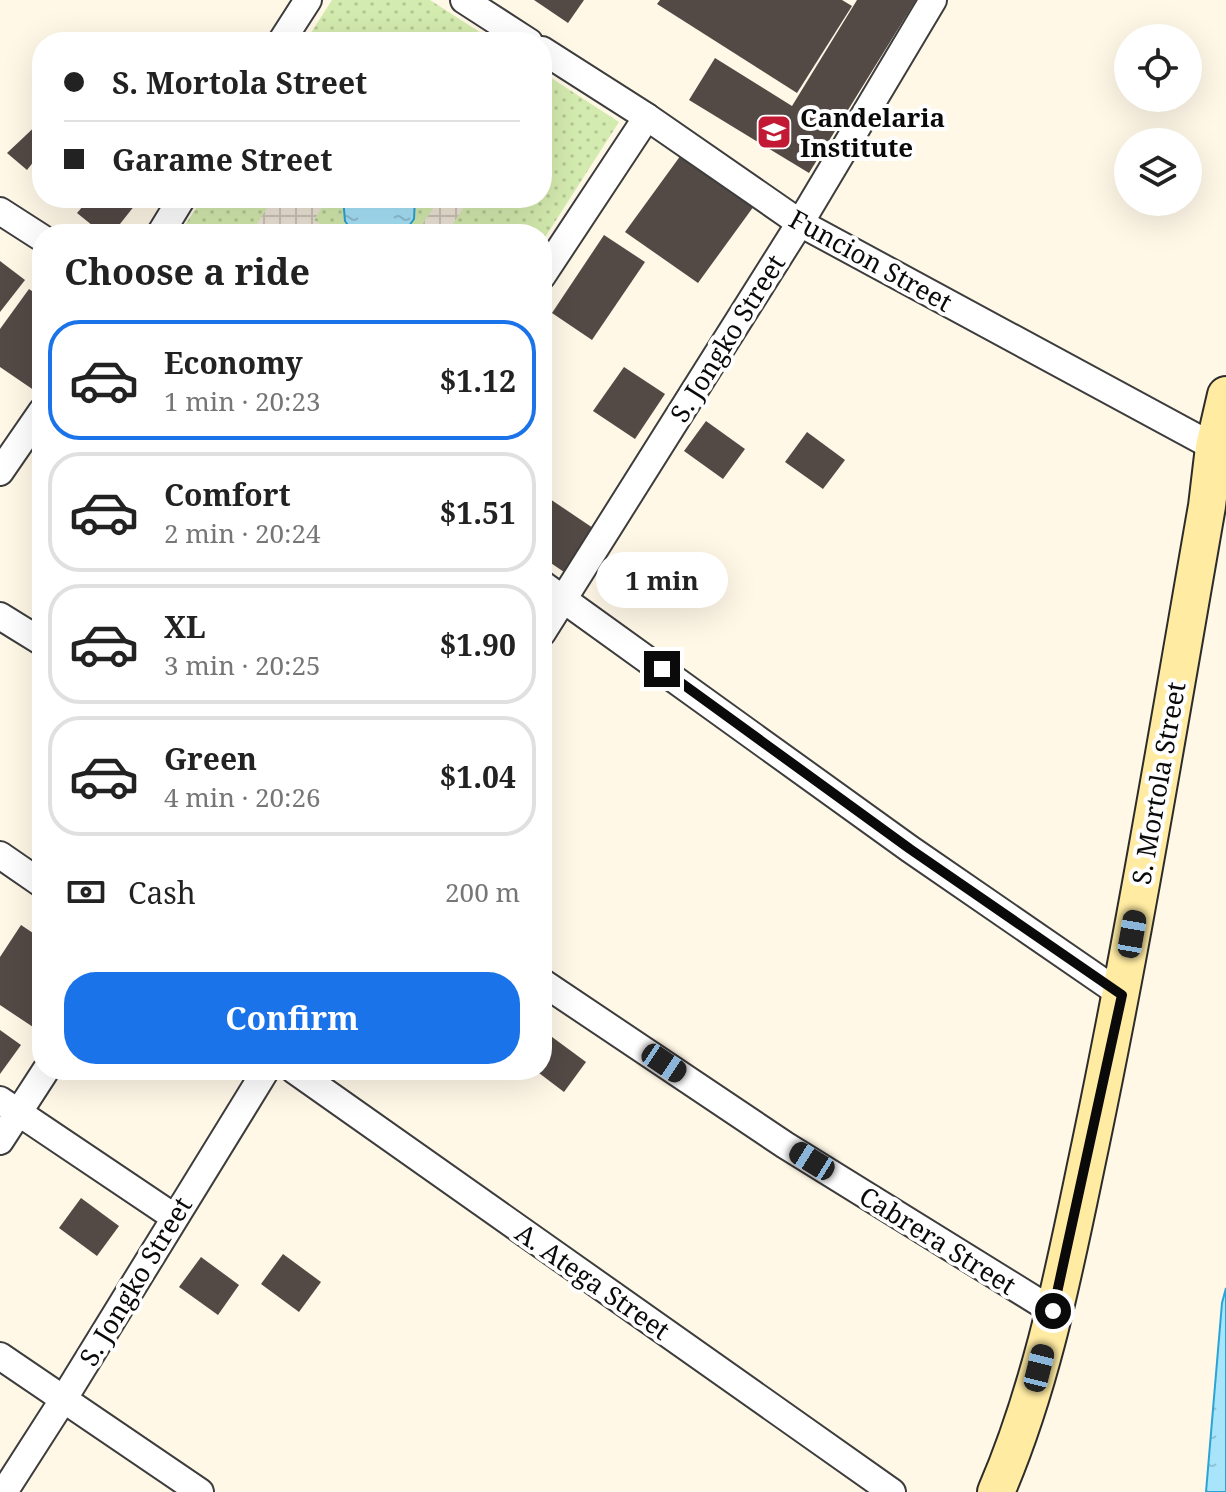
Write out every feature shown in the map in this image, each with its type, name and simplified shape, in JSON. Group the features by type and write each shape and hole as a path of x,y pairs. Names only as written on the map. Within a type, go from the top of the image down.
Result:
{"street":[{"path":"287,32 308,0"},
{"path":"464,0 514,32"},
{"name":"S. Jongko Street","path":"553,591 800,223 933,0"},
{"name":"Funcion Street","path":"552,56 647,117 800,223 1214,447"},
{"path":"552,261 647,117"},
{"path":"0,211 32,232"},
{"name":"S. Mortola Street","path":"996,1492 1032,1396 1122,995 1207,506 1214,447 1226,395"},
{"path":"0,472 32,426"},
{"path":"553,591 897,839 1122,995"},
{"path":"0,616 32,636"},
{"path":"0,855 32,877"},
{"name":"Cabrera Street","path":"552,989 785,1145 1053,1311"},
{"path":"0,1141 9,1106 36,1080"},
{"name":"S. Jongko Street","path":"4,1492 260,1080"},
{"name":"A. Atega Street","path":"308,1080 892,1492"},
{"path":"9,1106 174,1217"},
{"path":"0,1356 200,1492"}],"green space":[{"path":"332,0 430,0 480,32 311,32"},
{"path":"552,78 619,122 552,226 552,224 186,224 196,208 552,208"}],"shaded area":[{"path":"267,208 322,208 314,220 320,224 257,224"},
{"path":"433,208 463,208 453,224 423,224"}],"water":[{"path":"344,208 415,208 410,224 347,224"},
{"path":"1226,1288 1226,1492 1206,1492 1222,1303"}],"building":[{"path":"534,0 584,0 568,23"},
{"path":"660,0 842,0 852,6 797,93 657,4"},
{"path":"857,0 916,0 809,173 689,100 715,58 792,106"},
{"path":"32,129 32,164 27,170 7,153"},
{"path":"681,155 754,206 698,283 625,232"},
{"path":"81,208 133,208 120,224 91,224 77,213"},
{"path":"604,235 645,262 592,340 552,313"},
{"path":"0,261 25,280 0,312"},
{"path":"29,289 32,291 32,389 0,367 0,329"},
{"path":"624,367 665,394 635,439 593,411"},
{"path":"706,421 745,449 723,479 684,451"},
{"path":"807,432 845,460 823,489 785,462"},
{"path":"552,500 593,528 564,572 552,564"},
{"path":"21,925 32,932 32,1026 0,1005 0,957"},
{"path":"0,1030 21,1045 0,1074"},
{"path":"552,1037 586,1062 564,1092 548,1080 552,1080"},
{"path":"81,1198 119,1226 97,1256 59,1228"},
{"path":"283,1254 321,1282 299,1312 261,1284"},
{"path":"201,1257 239,1285 218,1315 179,1287"}],"place":[{"name":"Candelaria Institute","path":"774,132"}],"route":[{"path":"662,669 910,849 1122,995 1053,1311"}]}
